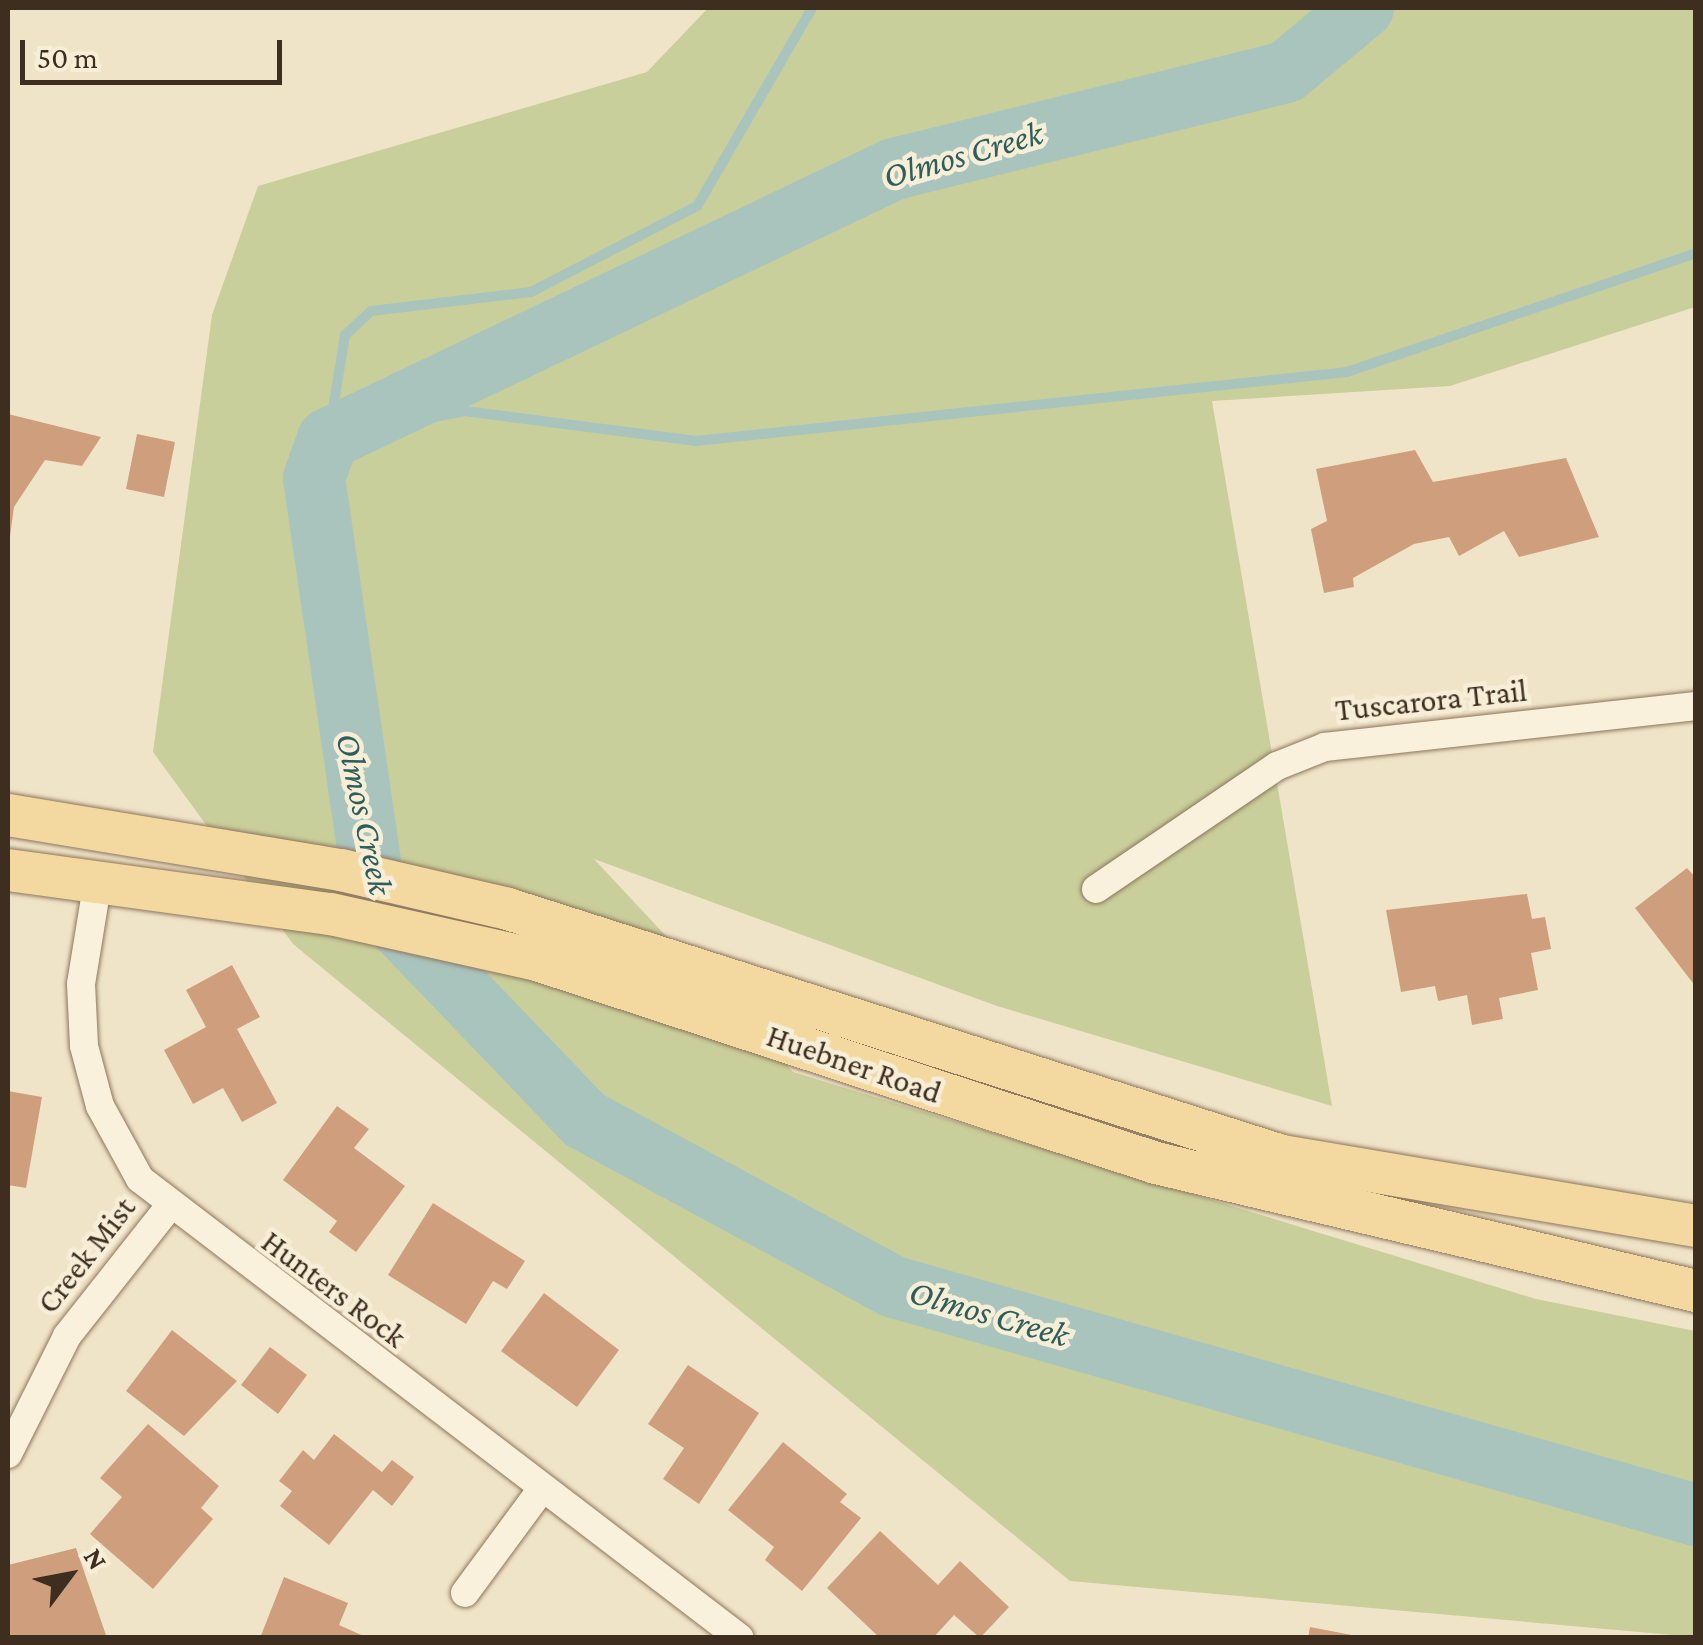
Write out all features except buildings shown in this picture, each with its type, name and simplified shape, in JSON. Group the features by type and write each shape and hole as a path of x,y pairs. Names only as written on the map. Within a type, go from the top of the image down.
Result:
{"main road":[{"name":"Huebner Road","path":"8,815 207,848 508,909 1282,1156 1696,1226"},
{"name":"Huebner Road","path":"8,870 249,901 537,960 960,1100 1285,1198 1696,1290"}],"street":[{"name":"Tuscarora Trail","path":"1096,889 1277,766 1325,747 1696,706"},
{"name":"Hunters Rock","path":"98,880 82,984 84,1046 112,1134 168,1208 740,1638"},
{"name":"Creek Mist","path":"8,1454 67,1336 168,1208"},
{"path":"465,1592 541,1490"}],"green space":[{"path":"708,8 1695,8 1695,307 1450,386 1212,401 1332,1106 997,1006 594,859 793,1072 1536,1299 1695,1331 1695,1637 1070,1581 293,944 153,752 212,315 258,186 647,72"}],"waterway":[{"path":"812,8 697,206 531,292 371,311 345,335 328,439 465,411 696,441 1347,372 1696,253"},
{"name":"Olmos Creek","path":"1363,8 1286,72 894,169 328,439 314,478 376,902 585,1120 894,1287 1696,1515"}]}
